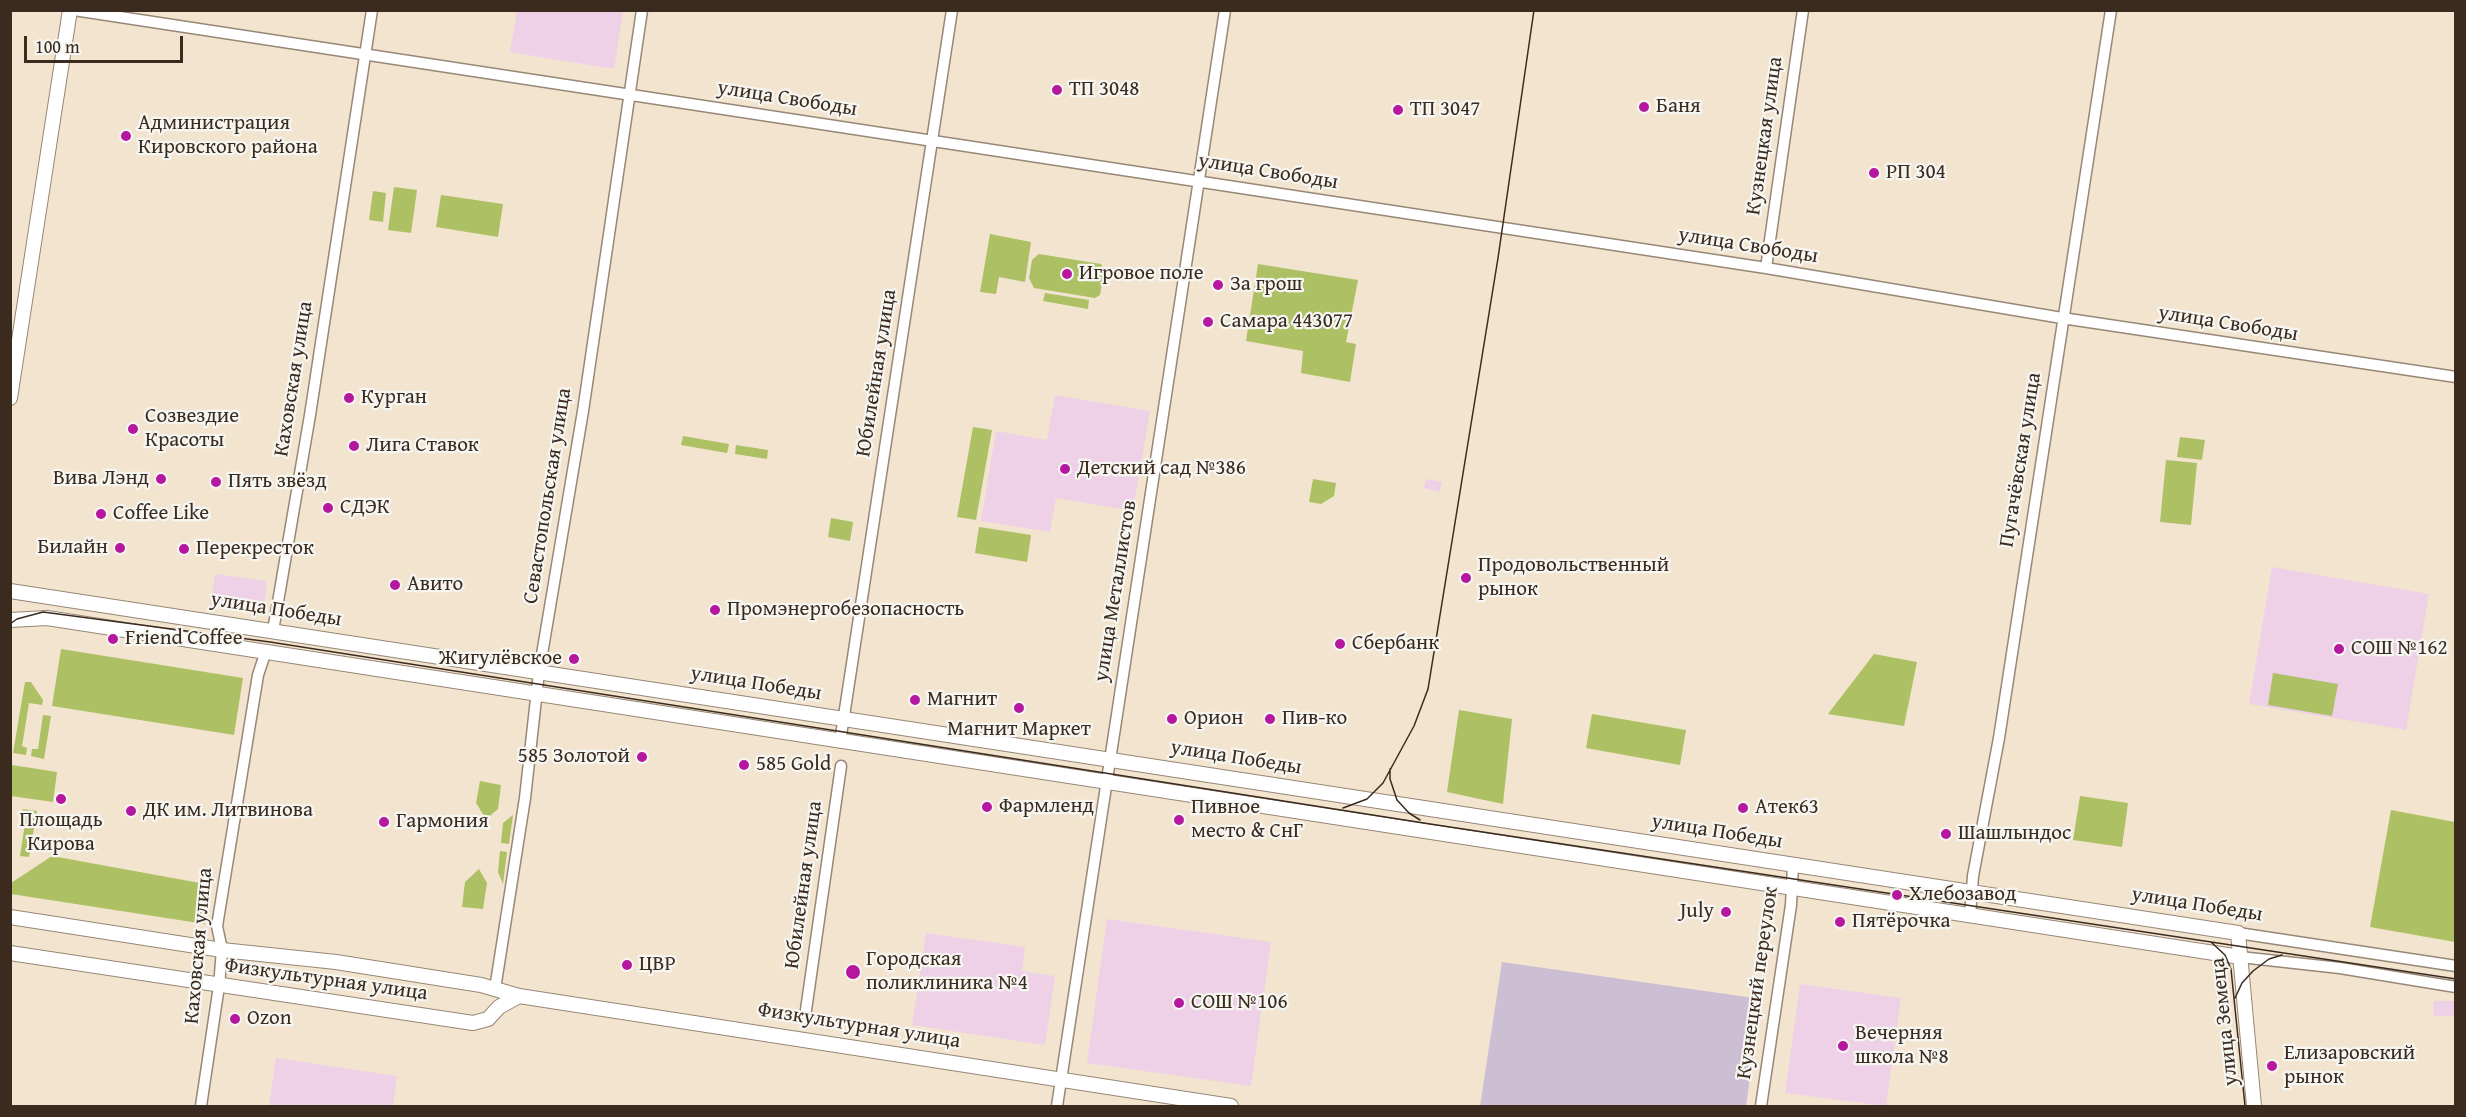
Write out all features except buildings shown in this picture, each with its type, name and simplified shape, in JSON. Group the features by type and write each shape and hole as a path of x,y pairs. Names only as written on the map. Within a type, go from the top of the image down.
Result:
{"main road":[{"path":"10,398 72,10"},
{"name":"улица Победы","path":"10,591 2238,933"},
{"name":"улица Победы","path":"10,620 47,618 267,651 840,742 1107,781 2240,957"},
{"name":"Каховская улица","path":"267,651 273,631"},
{"name":"Физкультурная улица","path":"10,917 222,950 313,959 481,985 519,996 1231,1107"},
{"name":"улица Земеца","path":"2238,933 2254,1107"},
{"name":"Физкультурная улица","path":"10,953 473,1023 488,1019 519,996"},
{"path":"481,985 493,999 492,1014"}],"street":[{"name":"улица Свободы","path":"72,10 1766,268 2062,318 2456,377"},
{"name":"Каховская улица","path":"273,631 372,10"},
{"name":"Севастопольская улица","path":"495,988 525,798 539,672 583,411 642,10"},
{"name":"Юбилейная улица","path":"840,742 952,10"},
{"name":"улица Металлистов","path":"1057,1107 1225,10"},
{"name":"Кузнецкая улица","path":"1766,268 1803,10"},
{"name":"Пугачёвская улица","path":"1970,916 2111,10"},
{"name":"Каховская улица","path":"201,1107 219,986 222,950 217,926 258,675 267,651"},
{"name":"Юбилейная улица","path":"806,1010 841,766"},
{"name":"Кузнецкий переулок","path":"1761,1107 1792,888 1793,865"},
{"name":"улица Победы","path":"2238,933 2456,966"},
{"name":"улица Победы","path":"2240,957 2340,968 2456,987"}],"shaded area":[{"path":"517,11 623,11 614,69 510,52"},
{"name":"Детский сад №386","path":"1055,395 1150,411 1133,511 1056,498 1050,532 981,521 996,431 1047,440"},
{"path":"1426,479 1442,482 1440,492 1424,488"},
{"name":"СОШ №162","path":"2272,567 2429,594 2406,730 2249,704"},
{"path":"215,574 267,581 263,612 210,605"},
{"name":"СОШ №106","path":"1107,919 1271,942 1251,1086 1087,1063"},
{"path":"926,933 1025,947 1022,971 1055,976 1045,1045 912,1025"},
{"path":"1502,962 1761,999 1746,1106 1480,1106"},
{"name":"Вечерняя школа №8","path":"1800,984 1901,998 1886,1106 1785,1093"},
{"path":"2434,1001 2455,1001 2455,1016 2433,1016"},
{"path":"276,1058 397,1076 393,1106 269,1106"}],"green space":[{"path":"394,187 417,190 411,233 388,230"},
{"path":"373,191 386,193 383,222 369,220"},
{"path":"441,195 503,204 498,237 436,227"},
{"path":"990,234 1031,242 1025,282 999,277 996,294 980,292"},
{"name":"Игровое поле","path":"1039,254 1101,264 1104,270 1100,295 1095,298 1034,288 1029,278 1032,260"},
{"path":"1258,264 1358,280 1346,342 1356,344 1350,382 1301,373 1303,351 1246,341"},
{"path":"1045,293 1089,300 1088,309 1043,301"},
{"path":"973,427 992,430 976,520 957,517"},
{"path":"683,436 729,444 727,453 681,445"},
{"path":"2180,437 2205,440 2202,460 2177,457"},
{"path":"736,445 768,450 767,459 735,454"},
{"path":"2166,460 2197,463 2191,525 2160,522"},
{"path":"1313,479 1336,483 1334,496 1321,504 1309,502"},
{"path":"831,518 853,522 850,541 828,537"},
{"path":"979,527 1031,535 1027,562 975,553"},
{"path":"61,649 243,678 234,735 52,706"},
{"path":"1874,654 1917,662 1904,726 1828,714"},
{"path":"2273,673 2338,684 2332,716 2268,705"},
{"path":"25,682 31,682 43,700 42,705 29,703 22,746 27,748 26,755 13,753"},
{"path":"1459,710 1512,719 1503,804 1447,792"},
{"path":"1592,714 1686,730 1680,765 1586,748"},
{"path":"43,715 51,716 44,759 31,756 32,749 38,749"},
{"path":"12,765 57,772 53,802 11,796"},
{"path":"480,781 501,785 498,809 486,819 476,803"},
{"path":"2080,796 2128,803 2122,847 2073,840"},
{"path":"23,809 37,811 29,857 20,856 26,817 21,816"},
{"path":"2391,810 2455,822 2455,942 2370,927"},
{"path":"513,815 509,844 501,843 503,823"},
{"path":"500,851 507,852 503,884 498,872"},
{"path":"52,856 211,885 205,924 11,894 11,883"},
{"path":"479,869 487,883 483,909 462,907 465,882"}],"tram line":[{"path":"1343,808 1367,799 1383,783 1414,726 1428,689 1498,258 1534,10"},
{"path":"10,624 17,619 43,612 270,642 1430,824 2456,979"},
{"path":"1390,769 1390,779 1397,800 1409,813 1420,820"},
{"path":"2211,942 2225,955 2231,969 2245,1106"},
{"path":"2235,998 2242,983 2253,971 2269,959 2282,955"}],"place":[{"name":"ТП 3048","path":"1057,90"},
{"name":"Баня","path":"1644,107"},
{"name":"ТП 3047","path":"1398,110"},
{"name":"Администрация Кировского района","path":"126,136"},
{"name":"РП 304","path":"1874,173"},
{"name":"Игровое поле","path":"1067,274"},
{"name":"За грош","path":"1218,285"},
{"name":"Самара 443077","path":"1208,322"},
{"name":"Курган","path":"349,398"},
{"name":"Созвездие Красоты","path":"133,429"},
{"name":"Лига Ставок","path":"354,446"},
{"name":"Детский сад №386","path":"1065,469"},
{"name":"Вива Лэнд","path":"161,479"},
{"name":"Пять звёзд","path":"216,482"},
{"name":"СДЭК","path":"328,508"},
{"name":"Coffee Like","path":"101,514"},
{"name":"Билайн","path":"120,548"},
{"name":"Перекресток","path":"184,549"},
{"name":"Продовольственный рынок","path":"1466,578"},
{"name":"Авито","path":"395,585"},
{"name":"Промэнергобезопасность","path":"715,610"},
{"name":"Friend Coffee","path":"113,639"},
{"name":"Сбербанк","path":"1340,644"},
{"name":"СОШ №162","path":"2339,649"},
{"name":"Жигулёвское","path":"574,659"},
{"name":"Магнит","path":"915,700"},
{"name":"Магнит Маркет","path":"1019,708"},
{"name":"Орион","path":"1172,719"},
{"name":"Пив-ко","path":"1270,719"},
{"name":"585 Золотой","path":"642,757"},
{"name":"585 Gold","path":"744,765"},
{"name":"Площадь Кирова","path":"61,799"},
{"name":"Фармленд","path":"987,807"},
{"name":"Атек63","path":"1743,808"},
{"name":"ДК им. Литвинова","path":"131,811"},
{"name":"Пивное место & СнГ","path":"1179,820"},
{"name":"Гармония","path":"384,822"},
{"name":"Шашлындос","path":"1946,834"},
{"name":"Хлебозавод","path":"1897,895"},
{"name":"July","path":"1726,912"},
{"name":"Пятёрочка","path":"1840,922"},
{"name":"ЦВР","path":"627,965"},
{"name":"Городская поликлиника №4","path":"853,972"},
{"name":"СОШ №106","path":"1179,1003"},
{"name":"Ozon","path":"235,1019"},
{"name":"Вечерняя школа №8","path":"1843,1046"},
{"name":"Елизаровский рынок","path":"2272,1066"}]}
